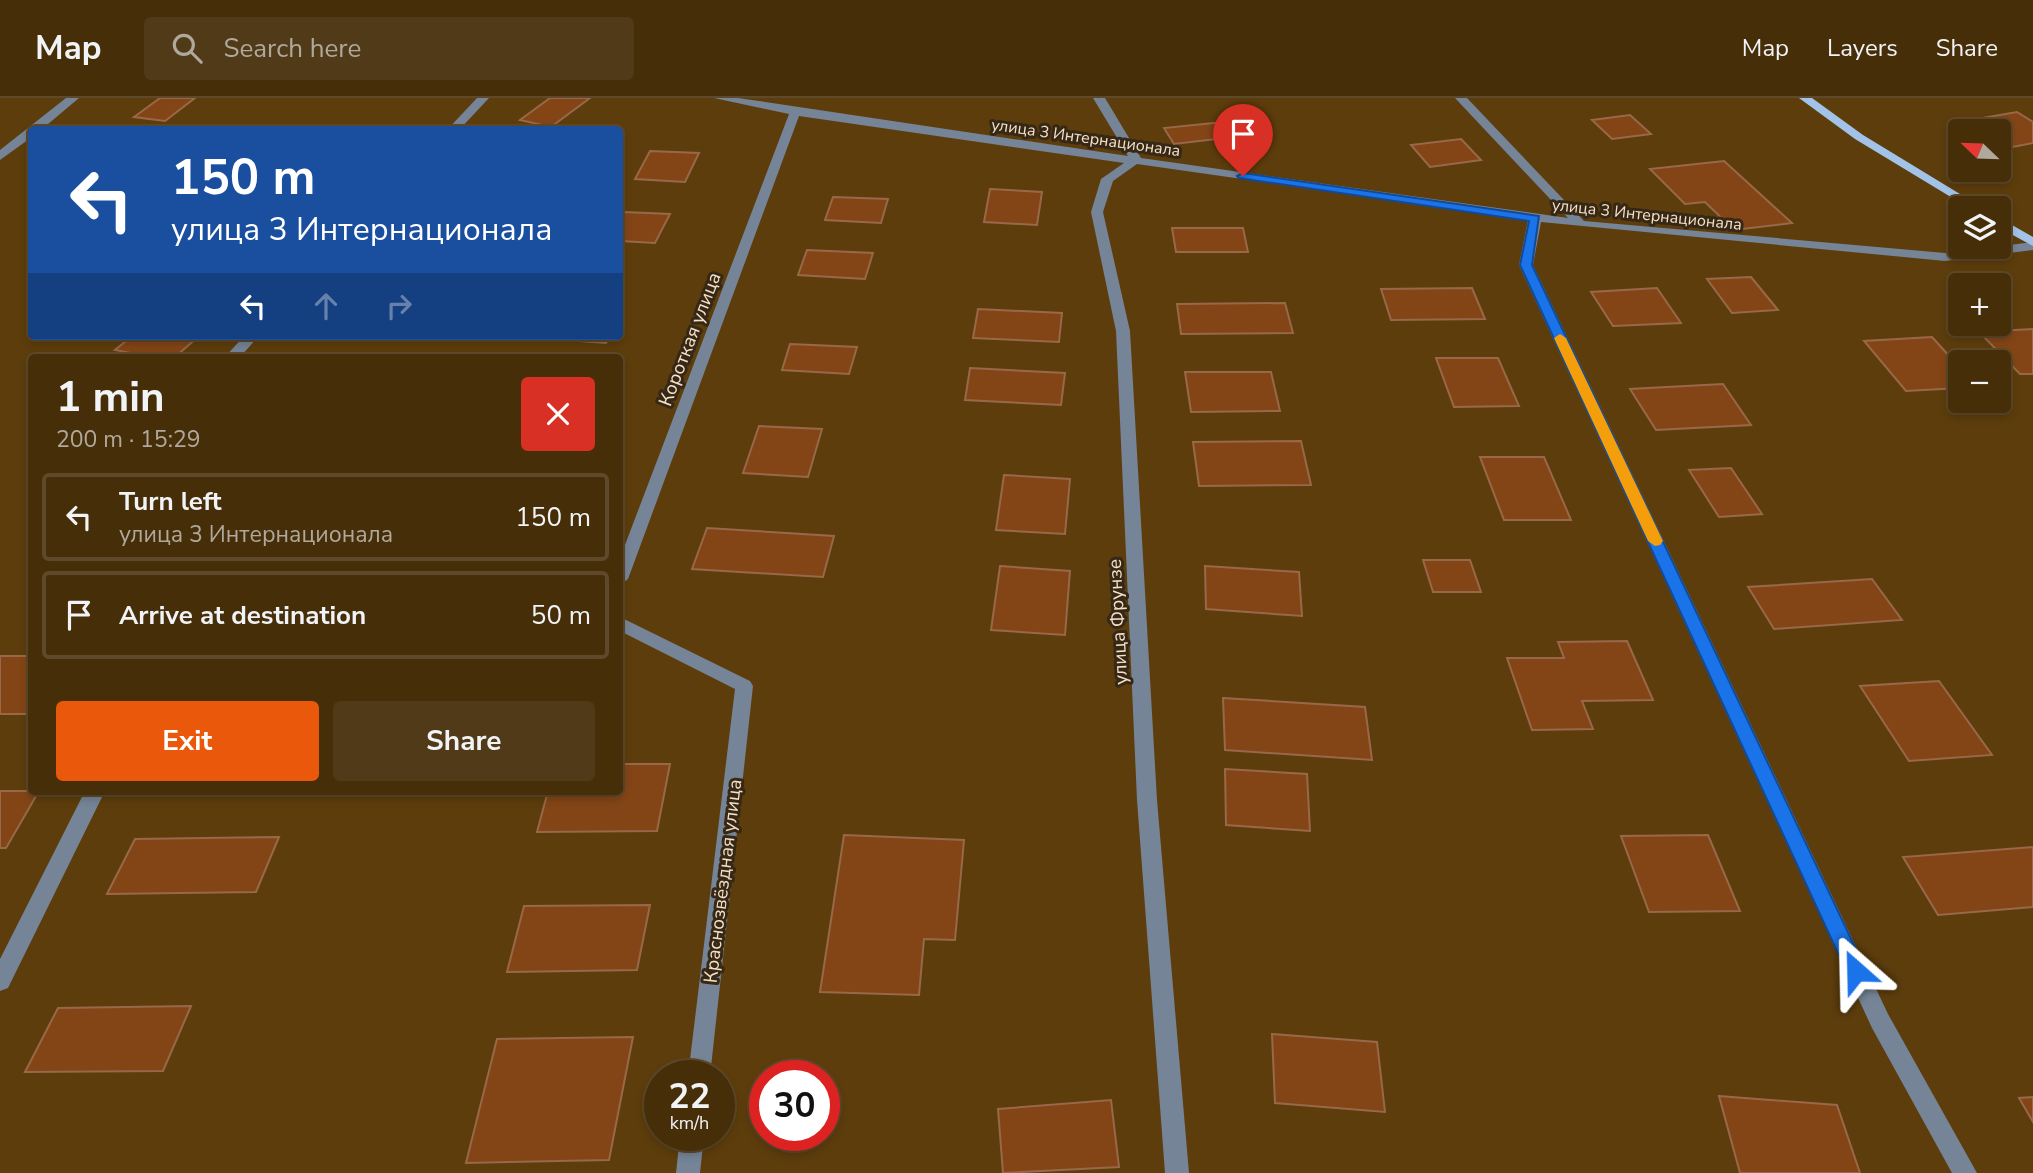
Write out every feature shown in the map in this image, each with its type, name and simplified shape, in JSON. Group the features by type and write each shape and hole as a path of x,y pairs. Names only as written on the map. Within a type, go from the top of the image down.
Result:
{"main road":[{"path":"1805,98 1859,137 1957,196"},
{"path":"2011,230 2033,244"}],"street":[{"path":"37,126 74,98"},
{"path":"456,126 482,98"},
{"name":"улица 3 Интернационала","path":"720,98 795,112 1580,224 1945,257 2033,244"},
{"path":"1098,98 1136,160"},
{"path":"1461,98 1580,224"},
{"name":"Короткая улица","path":"623,571 795,112"},
{"path":"0,156 28,133"},
{"name":"улица Фрунзе","path":"1136,160 1107,179 1097,212 1123,331 1147,800 1177,1173"},
{"path":"1535,218 1526,265 1880,1021 1965,1173"},
{"path":"235,354 248,340"},
{"name":"Краснозвёздная улица","path":"623,626 744,686 701,1060"},
{"path":"0,981 93,795"},
{"path":"688,1173 690,1151"}],"building":[{"path":"160,98 195,98 165,121 134,117"},
{"path":"550,98 590,98 552,126 520,120"},
{"path":"2017,112 2033,122 2033,143 2011,147 2011,119 1976,119"},
{"path":"1630,115 1651,134 1612,139 1592,120"},
{"path":"1223,122 1234,137 1174,144 1164,128"},
{"path":"1461,139 1481,160 1430,167 1411,145"},
{"path":"650,151 699,153 685,182 635,179"},
{"path":"1724,161 1792,223 1734,230 1705,202 1685,204 1650,169"},
{"path":"990,189 1042,192 1037,225 984,222"},
{"path":"833,197 888,199 881,223 825,220"},
{"path":"623,214 670,214 655,243 623,241"},
{"path":"1172,228 1243,228 1248,252 1176,252"},
{"path":"807,250 873,253 865,279 798,275"},
{"path":"1751,277 1778,310 1732,313 1707,279"},
{"path":"1472,288 1485,319 1391,320 1381,289"},
{"path":"1657,288 1681,323 1613,326 1591,292"},
{"path":"1285,303 1293,333 1181,334 1177,304"},
{"path":"978,309 1062,313 1059,342 973,338"},
{"path":"2033,329 2033,374 2020,374 2011,365 2011,350 1997,350 1983,336 2011,336 2011,330"},
{"path":"1932,337 1948,355 1948,389 1906,391 1864,341"},
{"path":"127,340 194,340 178,354 136,354 115,350"},
{"path":"564,340 608,340 606,343"},
{"path":"790,344 857,347 849,374 782,370"},
{"path":"1436,358 1498,358 1519,406 1454,407"},
{"path":"970,368 1065,373 1061,405 965,400"},
{"path":"1185,372 1271,372 1280,411 1191,412"},
{"path":"1723,384 1751,425 1656,430 1630,389"},
{"path":"759,426 822,429 808,477 743,473"},
{"path":"1301,441 1311,485 1199,486 1193,442"},
{"path":"1480,457 1544,457 1571,520 1504,520"},
{"path":"1731,468 1762,514 1719,517 1689,470"},
{"path":"1004,475 1070,479 1065,534 996,530"},
{"path":"707,528 834,536 823,577 692,569"},
{"path":"1423,560 1470,560 1481,592 1433,592"},
{"path":"1000,566 1070,571 1065,635 991,630"},
{"path":"1205,566 1299,572 1302,616 1206,609"},
{"path":"1872,579 1902,620 1774,629 1748,587"},
{"path":"1627,641 1653,700 1582,701 1593,729 1532,730 1507,658 1564,658 1558,642"},
{"path":"0,656 28,656 28,714 0,714"},
{"path":"1939,681 1992,755 1909,761 1860,686"},
{"path":"1223,698 1365,707 1372,760 1225,750"},
{"path":"623,764 670,764 657,831 537,832 547,795 623,795"},
{"path":"1225,769 1307,774 1310,831 1226,825"},
{"path":"0,791 28,791 28,795 37,795 6,848 0,848"},
{"path":"844,835 964,840 955,940 924,939 919,995 820,992"},
{"path":"1708,835 1740,911 1649,912 1621,836"},
{"path":"279,837 256,892 107,894 135,839"},
{"path":"2033,847 2033,907 1938,915 1903,857"},
{"path":"650,905 637,970 507,972 524,906"},
{"path":"191,1006 163,1071 25,1072 58,1008"},
{"path":"1272,1034 1377,1042 1385,1112 1275,1103"},
{"path":"633,1037 609,1160 466,1163 497,1039"},
{"path":"1719,1096 1837,1105 1860,1173 1740,1173"},
{"path":"2033,1097 2033,1122 2019,1098"},
{"path":"1111,1100 1119,1167 1003,1173 998,1109"}],"slow traffic":[{"path":"1560,338 1655,541"}],"route":[{"path":"1243,176 1535,218 1526,265 1856,971"}]}
